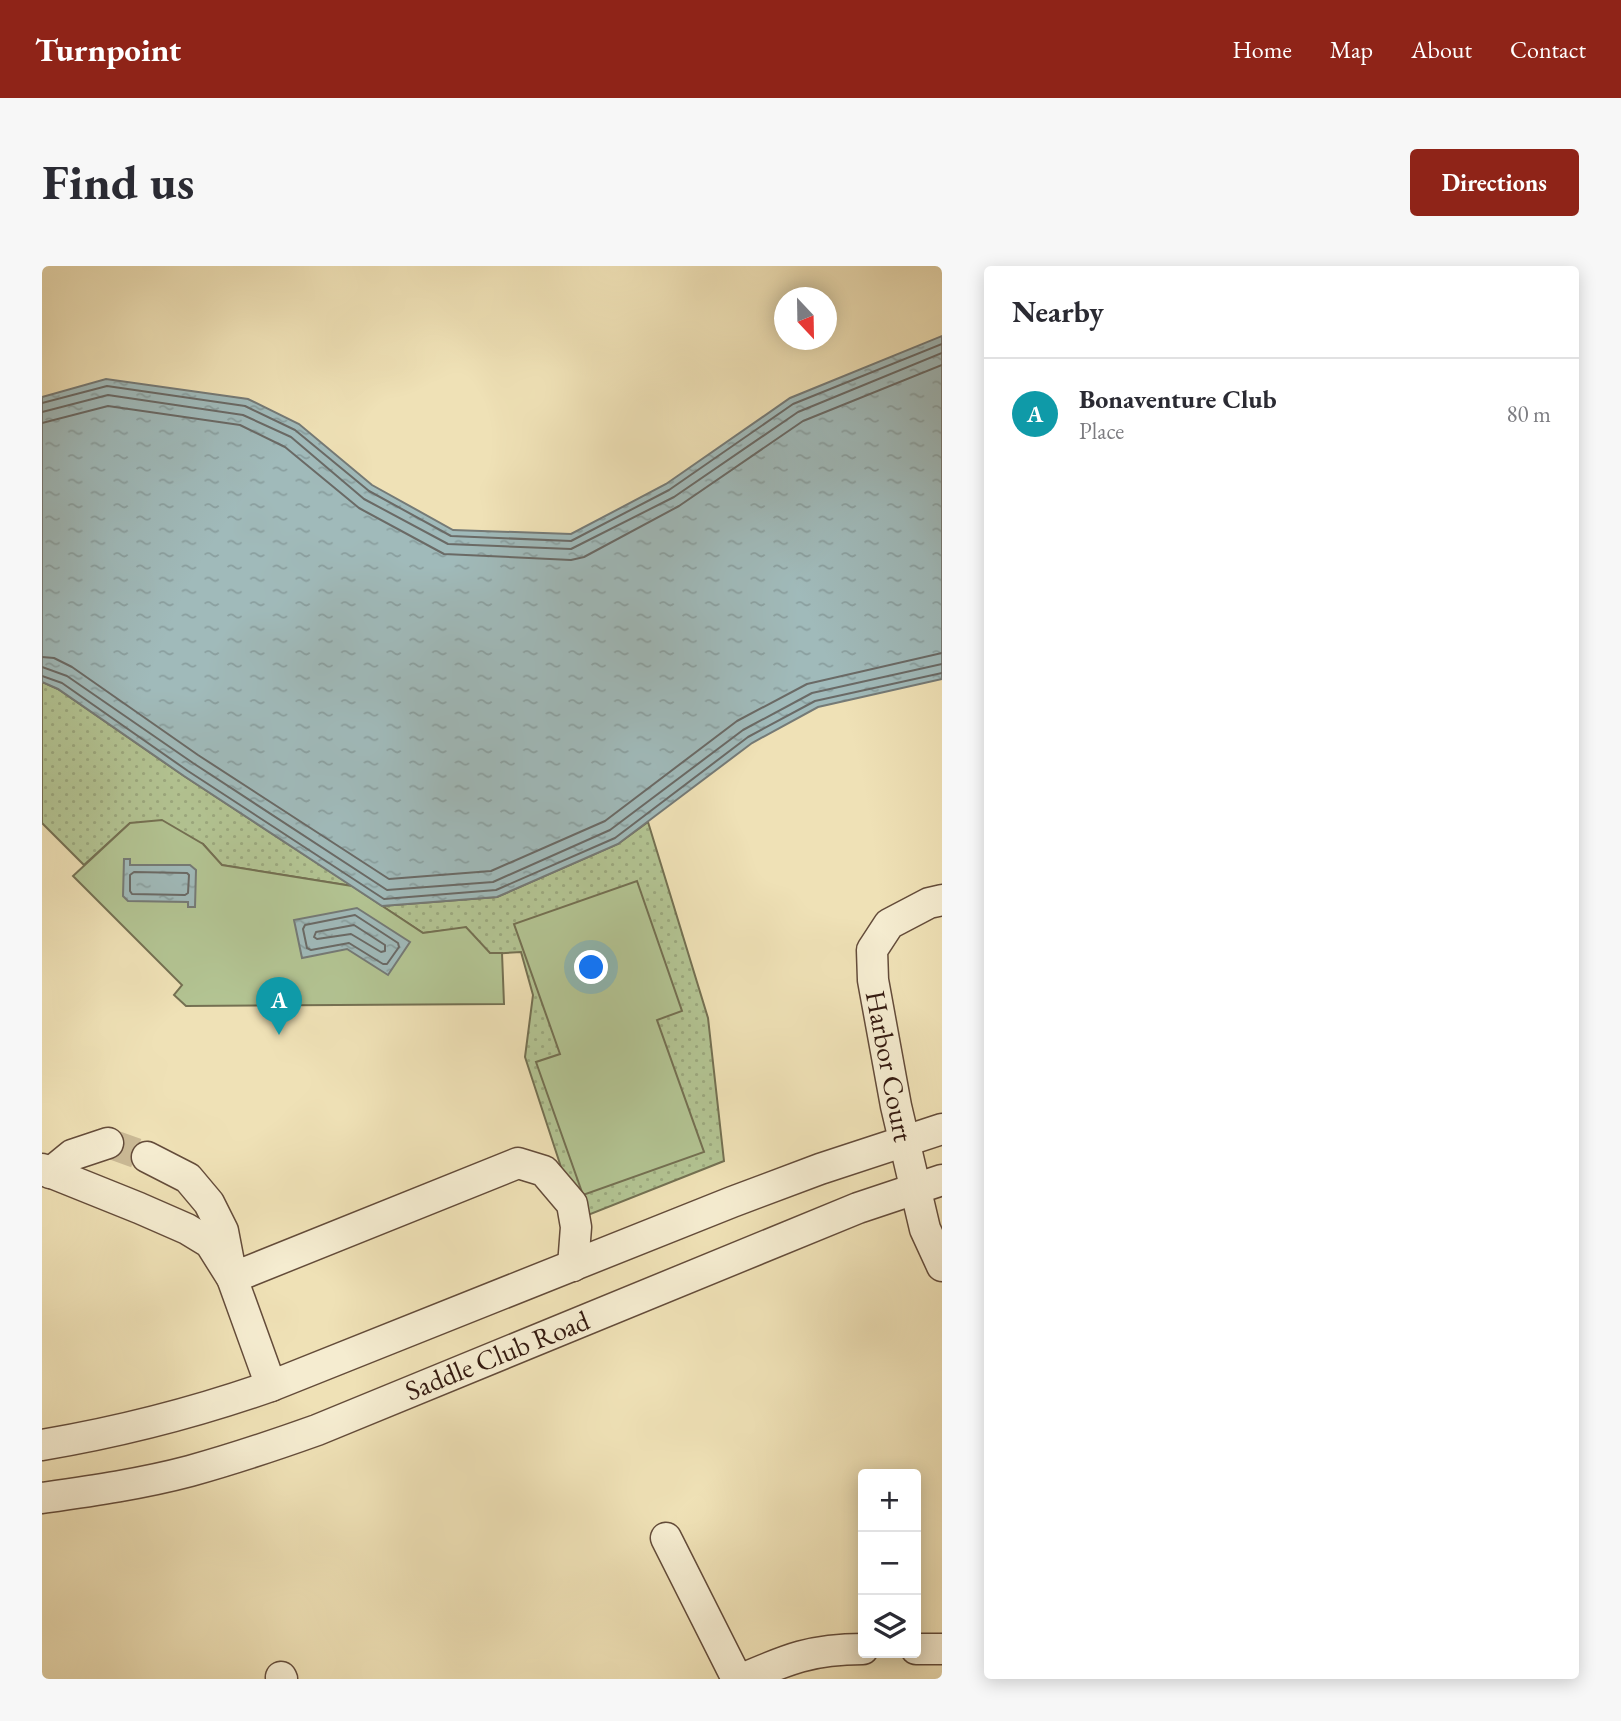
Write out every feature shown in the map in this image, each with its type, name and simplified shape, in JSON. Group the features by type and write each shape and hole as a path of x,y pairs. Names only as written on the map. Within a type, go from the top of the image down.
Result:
{"street":[{"name":"Harbor Court","path":"942,900 929,903 889,924 872,950 873,980 904,1141 929,1184 925,1229 942,1266"},
{"name":"Saddle Club Road","path":"42,1445 204,1408 271,1386 807,1174 942,1129"},
{"path":"46,1171 72,1154 108,1143"},
{"path":"147,1157 188,1178 209,1203 223,1231 232,1278 271,1386"},
{"path":"232,1278 518,1163 544,1171 572,1204 576,1227 573,1266"},
{"path":"46,1171 139,1208 198,1236 210,1243 232,1278"},
{"name":"Saddle Club Road","path":"42,1499 164,1477 255,1452 317,1430 858,1208 929,1184"},
{"path":"666,1538 739,1679 791,1657 831,1649 858,1649"},
{"path":"921,1649 942,1648"}],"green space":[{"path":"42,682 58,689 184,776 352,886 221,865 203,844 130,823 84,865 42,823"},
{"path":"162,820 203,844 222,865 352,886 423,933 466,927 490,953 502,953 504,1004 186,1006 174,995 182,985 73,876 130,823"},
{"path":"648,822 708,1018 724,1161 578,1219 525,1057 533,995 521,952 490,954 465,928 423,933 382,906 497,897 618,844"},
{"path":"637,881 682,1011 657,1020 704,1152 583,1195 536,1062 560,1054 514,924"}],"water":[{"path":"942,336 942,679 818,707 752,743 618,844 497,897 382,906 184,776 58,689 42,682 42,397 106,379 248,399 299,424 372,485 453,530 571,534 666,484 790,398"},
{"path":"124,859 130,859 130,865 190,865 196,870 195,907 188,907 188,902 128,901 123,896"},
{"path":"357,908 410,942 388,975 347,949 302,958 294,920"}],"tunnel":[{"path":"108,1143 147,1157"}],"place":[{"name":"Bonaventure Club","path":"279,1035"}]}
